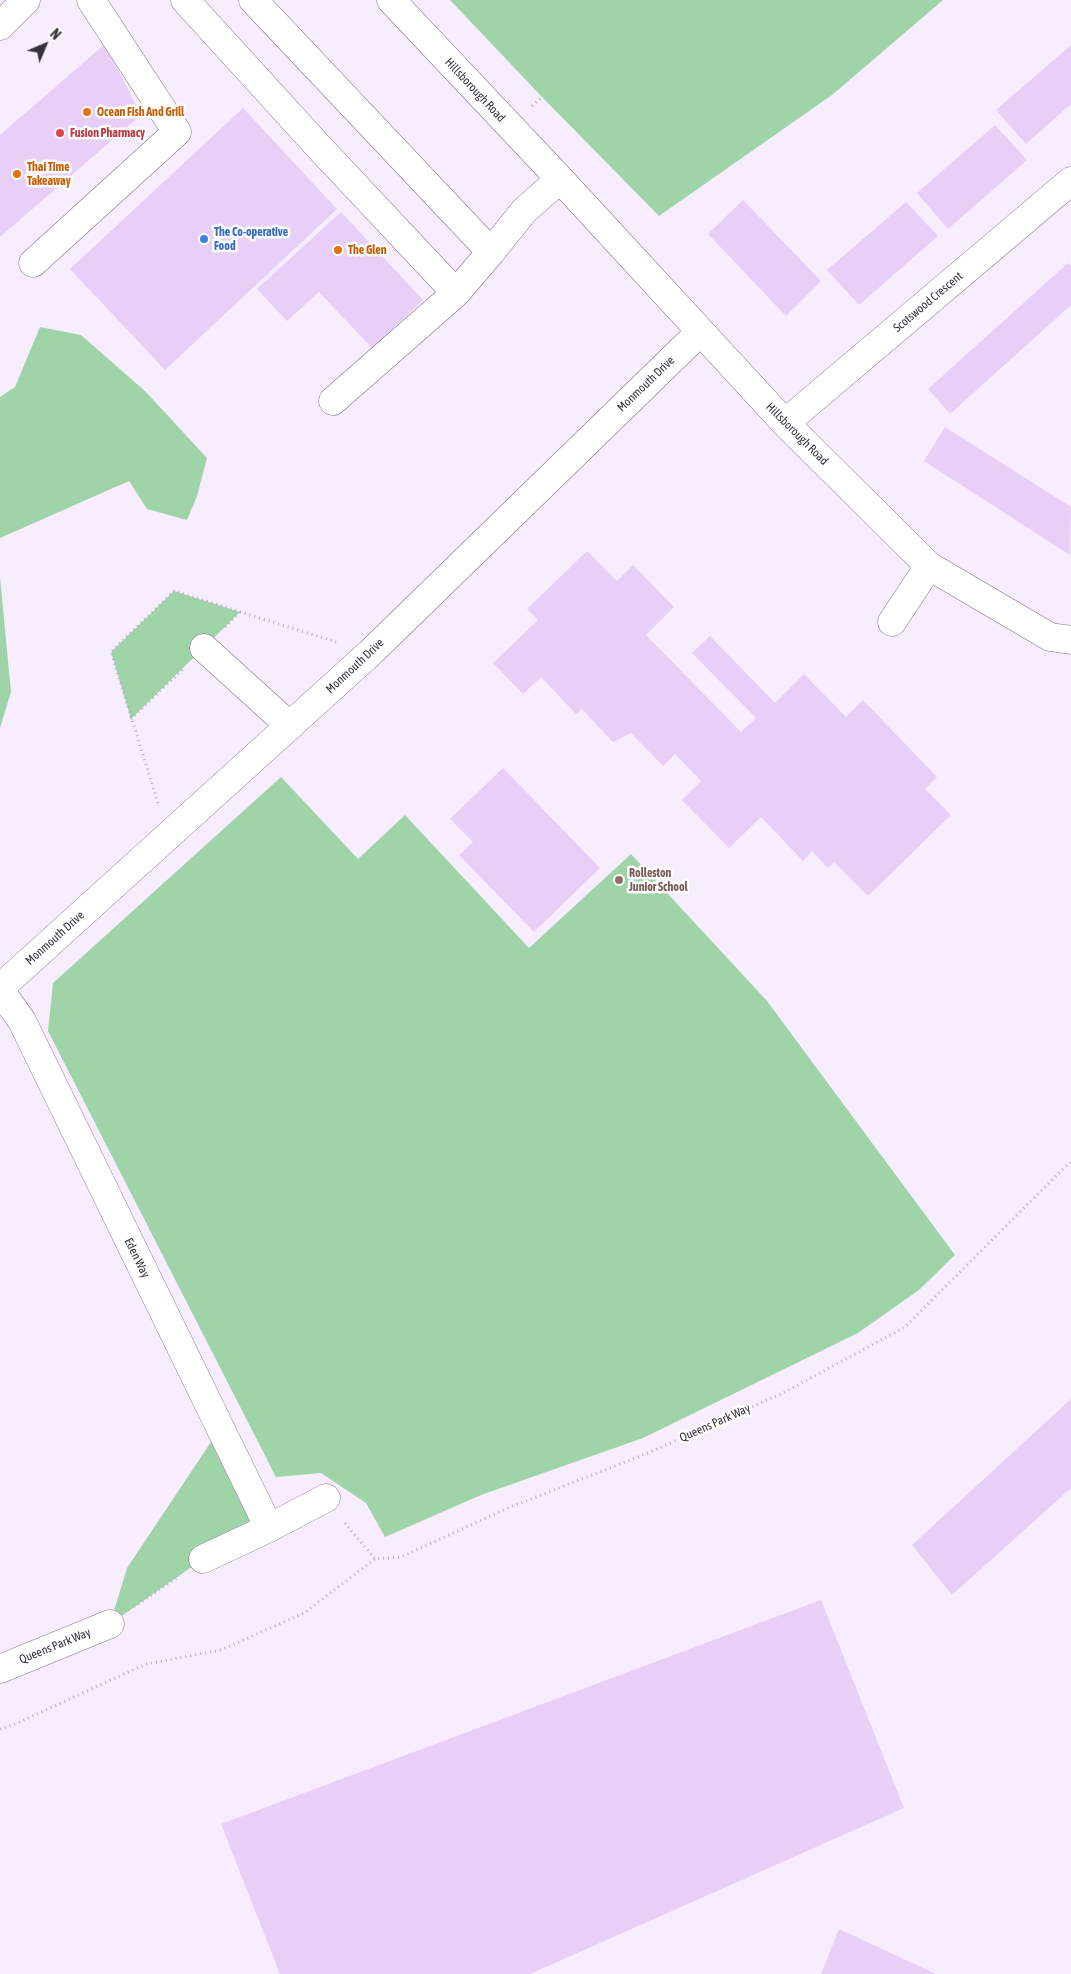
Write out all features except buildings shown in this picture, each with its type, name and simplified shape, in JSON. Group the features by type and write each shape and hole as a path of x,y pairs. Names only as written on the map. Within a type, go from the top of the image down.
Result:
{"street":[{"path":"0,26 26,0"},
{"path":"33,263 177,132 91,0"},
{"path":"185,0 318,146 456,292"},
{"path":"253,0 491,252"},
{"name":"Hillsborough Road","path":"391,0 560,179 785,423 929,566 1050,637 1071,640"},
{"path":"333,401 456,292 524,212 560,179"},
{"name":"Scotswood Crescent","path":"785,423 1071,181"},
{"name":"Monmouth Drive","path":"0,989 370,653 700,332"},
{"path":"892,622 929,566"},
{"path":"204,648 290,726"},
{"name":"Eden Way","path":"0,989 26,1029 268,1528"},
{"path":"203,1559 326,1498"},
{"name":"Queens Park Way","path":"0,1669 110,1624"}],"path":[{"name":"Queens Park Way","path":"375,1559 402,1557 508,1508 648,1453 783,1393 905,1327 1059,1172 1071,1164"},
{"path":"0,1728 13,1725 146,1664 221,1650 304,1613 375,1559 326,1498"},
{"path":"110,1624 203,1559"}],"green space":[{"path":"450,0 943,0 832,95 659,216"},
{"path":"40,327 81,335 146,392 207,458 197,496 187,520 147,509 129,481 0,538 0,397 15,387"},
{"path":"0,577 11,692 0,728"},
{"path":"174,591 240,612 131,719 111,652"},
{"path":"281,777 358,859 405,815 529,948 631,854 767,1001 955,1255 919,1290 858,1333 643,1438 481,1495 385,1537 366,1503 321,1473 276,1477 48,1031 53,983"},
{"path":"213,1439 269,1528 203,1559 110,1624 127,1568"}],"place":[{"name":"Ocean Fish And Grill","path":"87,112"},
{"name":"Fusion Pharmacy","path":"60,133"},
{"name":"Thai Time Takeaway","path":"17,174"},
{"name":"The Co-operative Food","path":"204,239"},
{"name":"The Glen","path":"338,250"},
{"name":"Rolleston Junior School","path":"619,880"}]}
